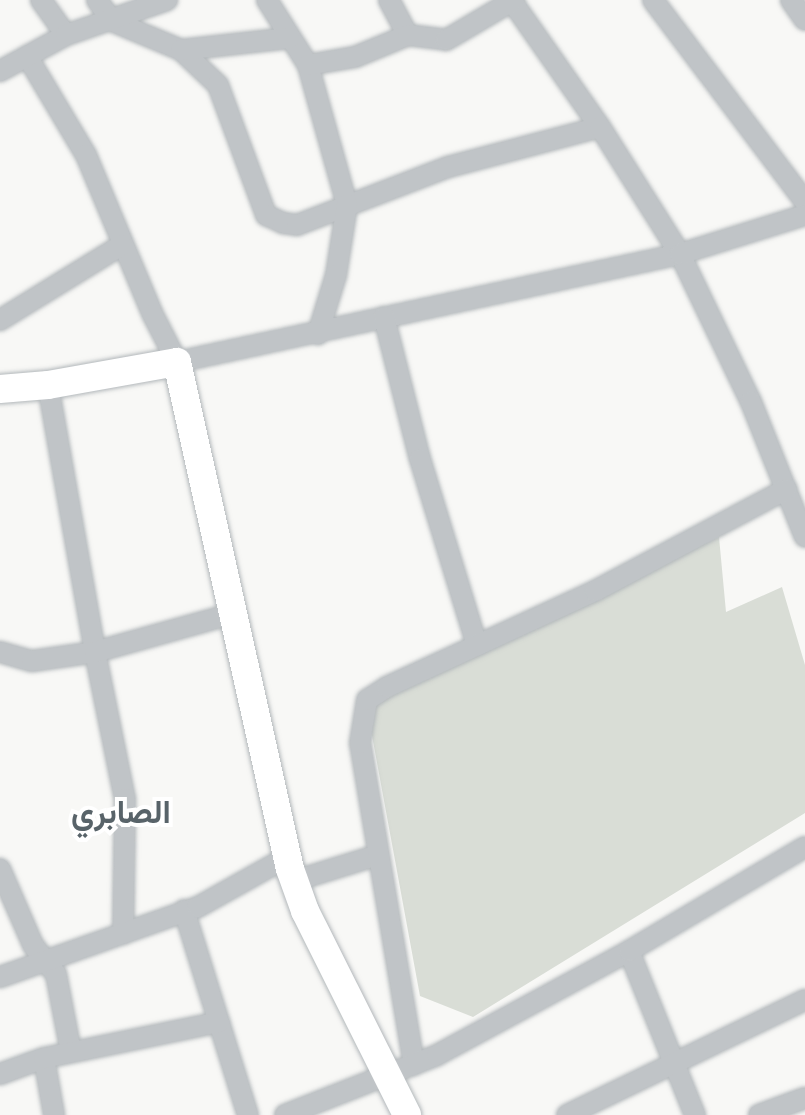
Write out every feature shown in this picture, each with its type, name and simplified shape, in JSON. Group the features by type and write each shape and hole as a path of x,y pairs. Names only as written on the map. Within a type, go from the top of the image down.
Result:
{"street":[{"path":"41,0 66,35"},
{"path":"97,0 112,21 152,41 181,50 289,38"},
{"path":"0,71 66,35 167,0"},
{"path":"267,0 308,65 347,205 336,275 318,334"},
{"path":"389,0 408,35"},
{"path":"308,65 355,57 408,35 446,40 512,0 600,127 680,254 751,402 805,537"},
{"path":"653,0 805,202"},
{"path":"791,0 805,20"},
{"path":"181,50 218,85 266,215 297,225 458,164 600,127"},
{"path":"27,56 86,155 122,245 177,362 231,614 291,869 305,911 407,1115"},
{"path":"0,389 48,385 318,334 680,254 805,215"},
{"path":"0,320 122,245"},
{"path":"384,317 423,473 477,646"},
{"path":"48,385 95,652 125,799 123,934"},
{"path":"414,1065 360,743 367,700 387,687 595,591 787,489"},
{"path":"0,652 32,661 95,652 231,614"},
{"path":"285,1115 321,1109 387,1073 414,1065 629,951 805,847"},
{"path":"0,977 45,958 198,907 291,869 378,855"},
{"path":"0,869 33,945 56,974 71,1052"},
{"path":"184,910 248,1115"},
{"path":"629,951 695,1115"},
{"path":"567,1115 672,1061 805,1000"},
{"path":"0,1074 44,1058 219,1022"},
{"path":"44,1058 54,1115"},
{"path":"759,1115 805,1098"}],"shaded area":[{"path":"719,537 726,612 782,587 805,665 805,813 473,1017 420,996 366,703"}],"district":[{"name":"الصابري","path":"121,813"}]}
